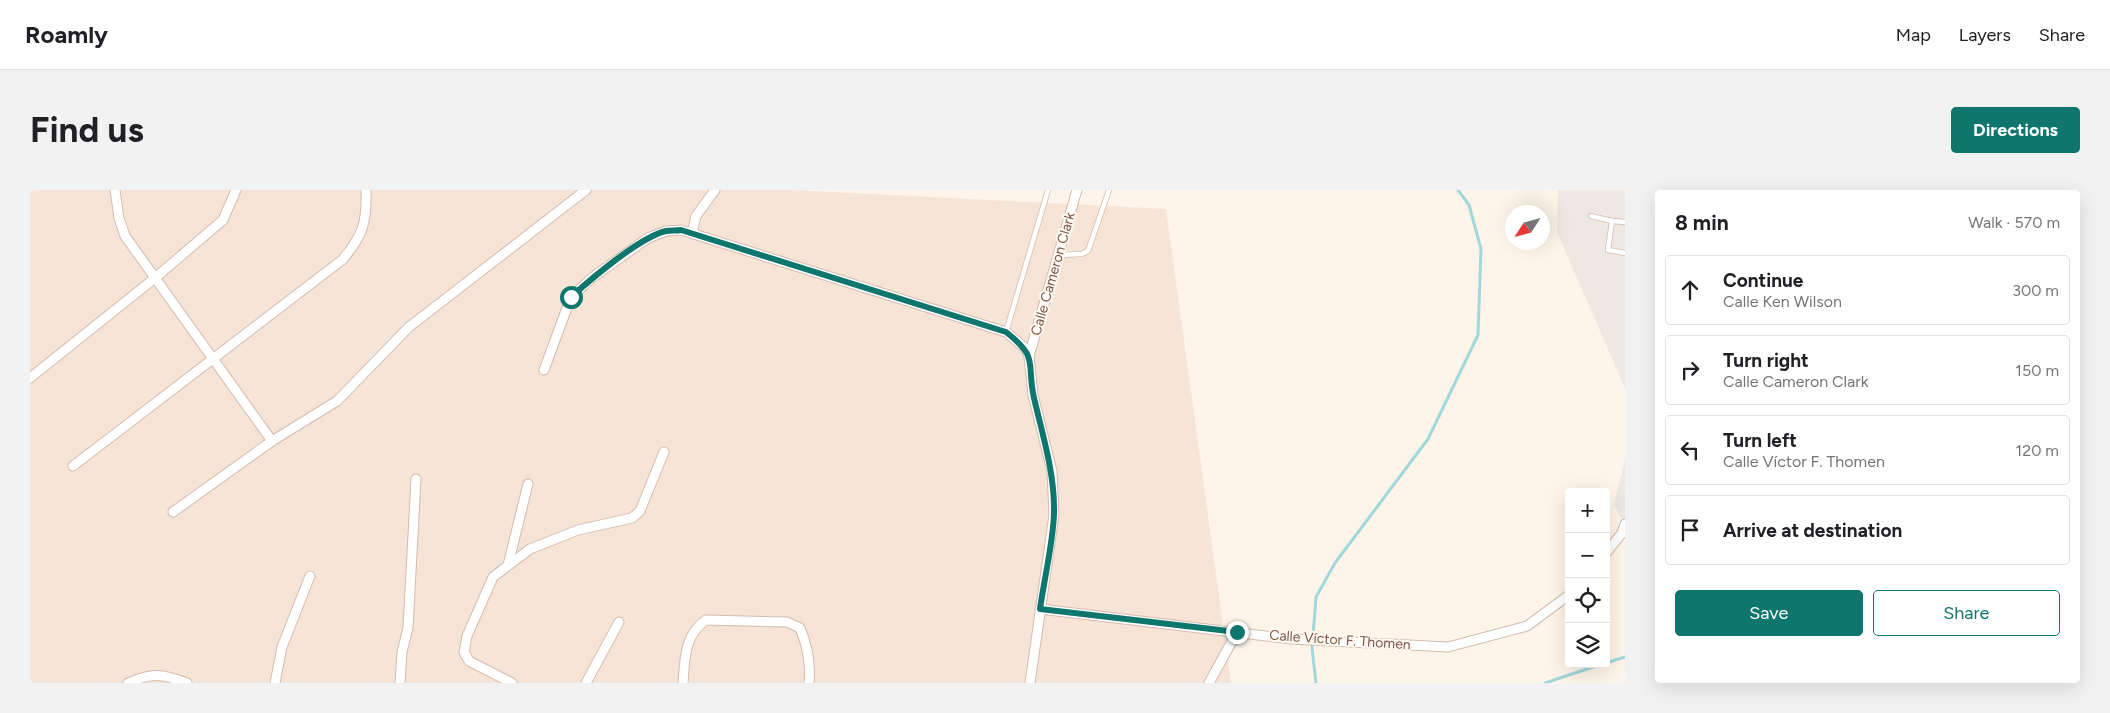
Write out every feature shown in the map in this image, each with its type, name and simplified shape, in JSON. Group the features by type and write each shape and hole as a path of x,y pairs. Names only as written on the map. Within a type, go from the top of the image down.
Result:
{"street":[{"path":"115,190 121,228 272,442"},
{"path":"30,378 155,278 223,220 236,190"},
{"path":"73,466 342,260 356,244 365,225 367,210 366,190"},
{"path":"174,512 272,442 337,401 409,327 586,190"},
{"path":"692,233 696,216 715,190"},
{"name":"Calle Cameron Clark","path":"1030,683 1054,506 1052,471 1033,395 1029,356 1077,190"},
{"path":"544,370 571,297 593,277 648,238 666,231 681,230 1006,332 1025,348 1029,356"},
{"path":"512,683 469,661 464,652 467,636 493,577 530,549 578,530 632,518 640,511 664,452"},
{"path":"400,683 402,652 408,628 416,479"},
{"path":"508,565 528,484"},
{"path":"1610,548 1624,530"},
{"path":"275,683 282,647 310,576"},
{"name":"Calle Víctor F. Thomen","path":"1040,609 1291,639 1448,647 1527,626 1565,598"},
{"path":"683,683 687,646 697,626 706,620 787,622 800,628 807,645 810,669 809,683"},
{"path":"586,683 619,622"},
{"path":"1209,683 1237,632"},
{"path":"128,683 143,676 162,674 188,683"}],"lane":[{"path":"1006,332 1048,190"},
{"path":"1058,255 1082,254 1088,251 1109,190"},
{"path":"1590,216 1625,222"},
{"path":"1612,220 1608,250 1625,253"}],"shaded area":[{"path":"30,190 793,190 1166,209 1231,683 30,683"},
{"path":"1558,190 1625,190 1625,388 1557,232"},
{"path":"1625,460 1625,526 1614,504"}],"waterway":[{"path":"1316,683 1312,648 1316,597 1335,563 1428,439 1478,335 1481,249 1469,205 1458,190"},
{"path":"1610,662 1625,657"},
{"path":"1545,683 1590,668"}],"route":[{"path":"571,297 593,277 648,238 666,231 681,230 1006,332 1025,348 1029,356 1033,395 1052,471 1054,515 1040,609 1237,632"}]}
